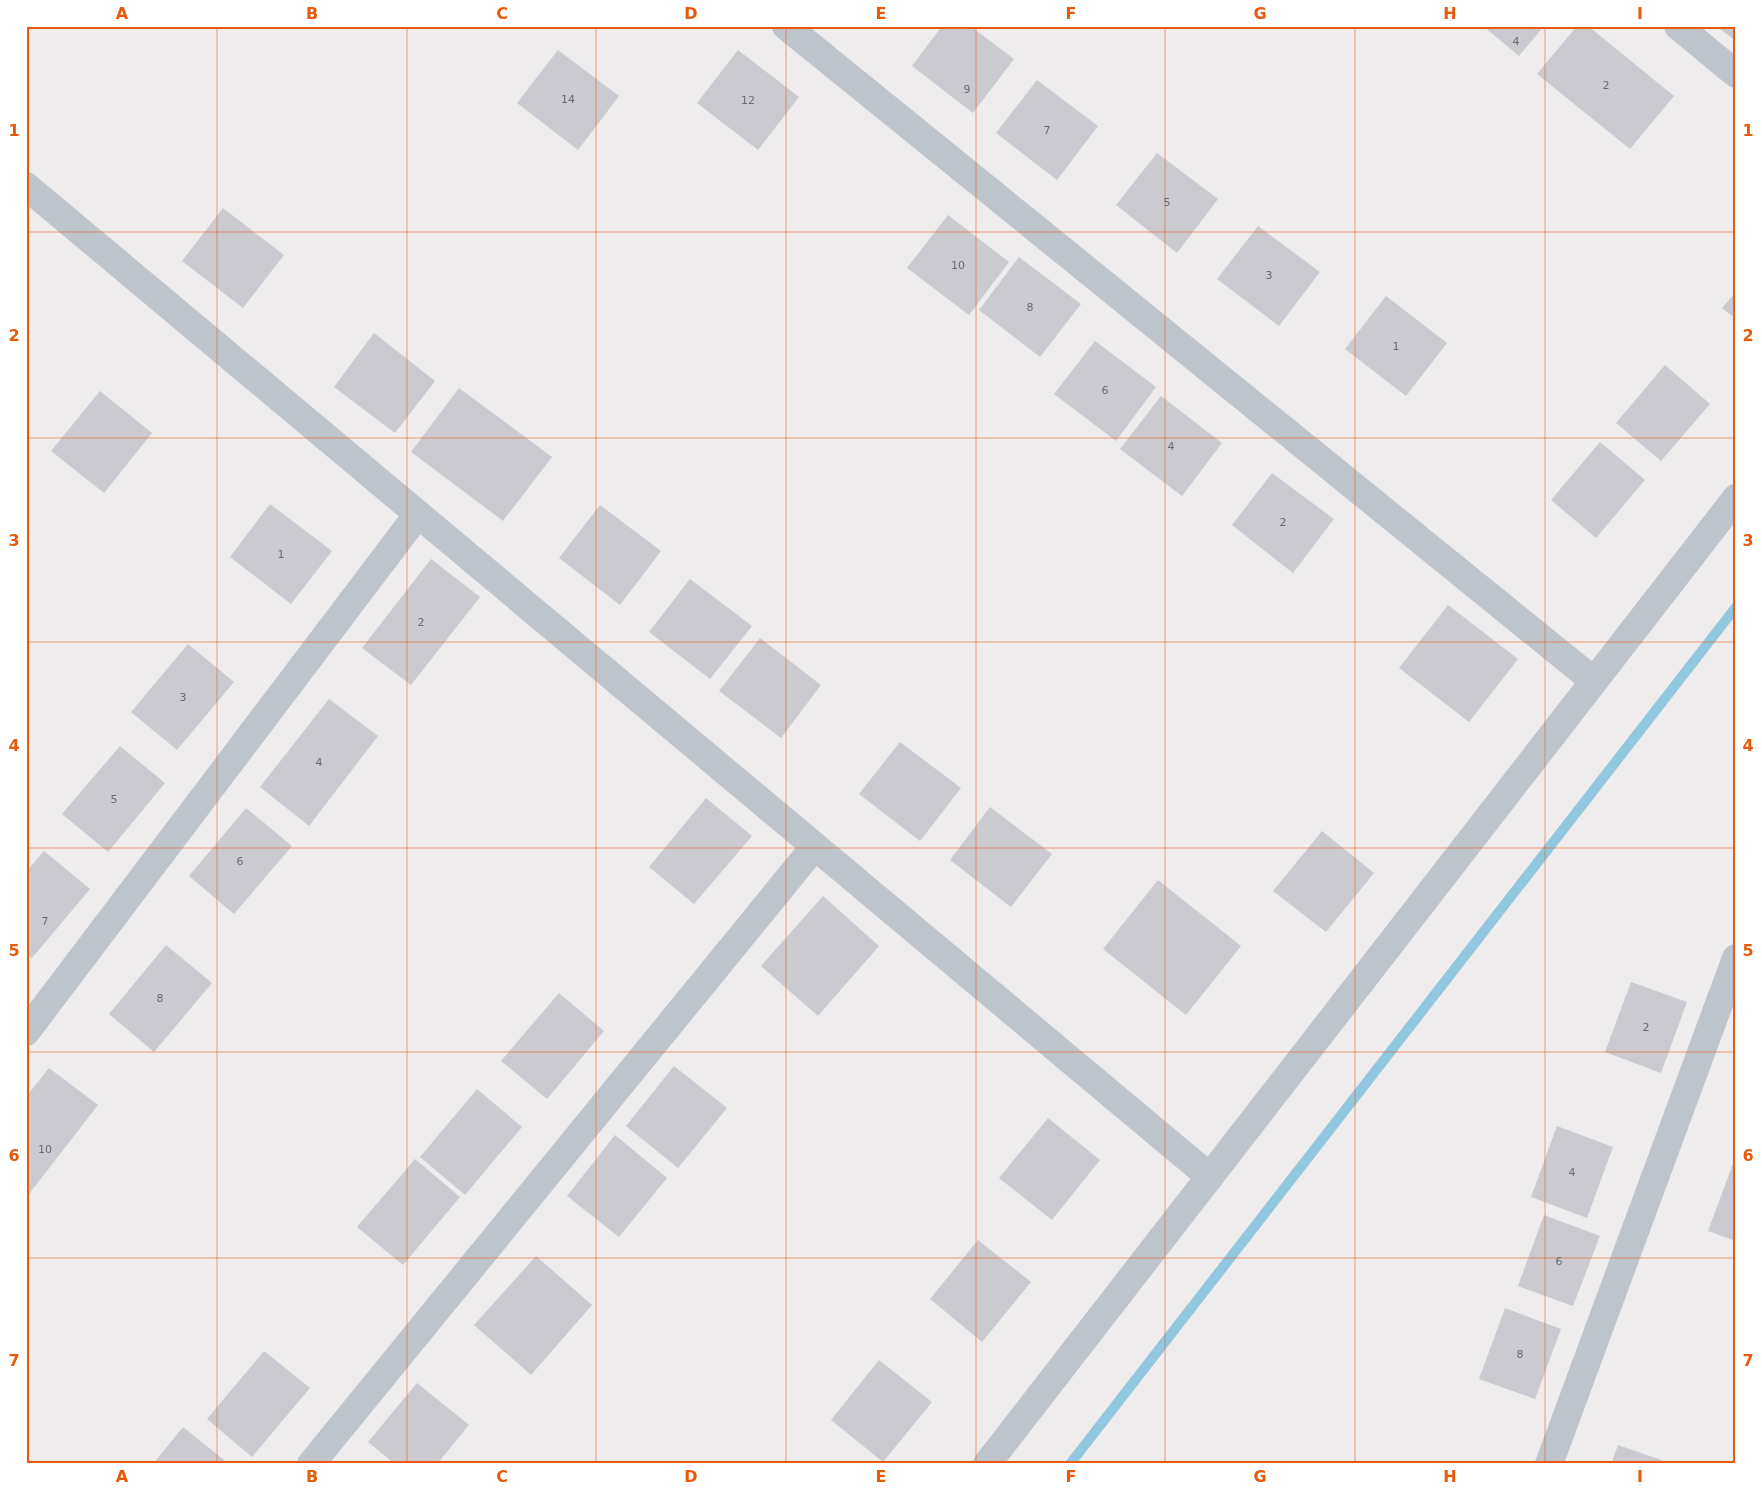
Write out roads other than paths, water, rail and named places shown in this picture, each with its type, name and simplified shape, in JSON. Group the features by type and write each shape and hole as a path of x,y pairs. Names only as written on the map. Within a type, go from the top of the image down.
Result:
{"street":[{"path":"786,26 1594,681"},
{"path":"1678,26 1736,74"},
{"path":"26,186 1210,1177"},
{"path":"987,1464 1736,498"},
{"path":"26,1032 418,514"},
{"path":"311,1464 815,846"},
{"path":"1549,1464 1736,958"}],"waterway":[{"path":"1070,1464 1736,607"}]}
